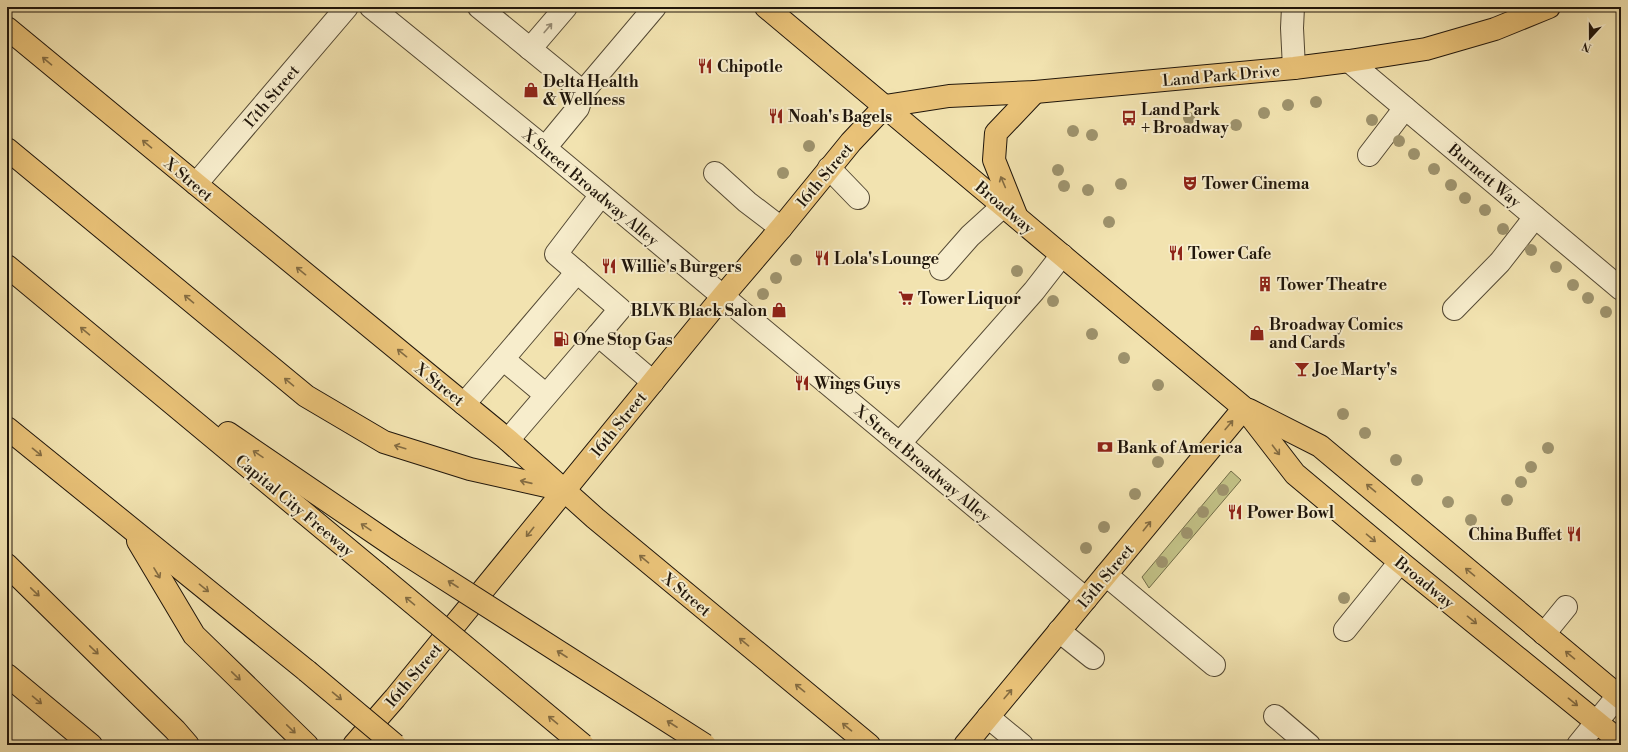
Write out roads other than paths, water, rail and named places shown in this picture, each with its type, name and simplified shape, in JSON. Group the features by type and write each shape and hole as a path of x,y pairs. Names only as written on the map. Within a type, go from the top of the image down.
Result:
{"main road":[{"name":"Broadway","path":"766,7 1244,408 1295,474 1400,562 1621,742"},
{"name":"Land Park Drive","path":"885,106 949,96 1035,92 1294,68 1349,61 1426,49 1495,29 1549,7"},
{"name":"X Street","path":"7,28 508,440 564,490 869,745"},
{"path":"1011,212 994,160 996,133 1035,92"},
{"name":"16th Street","path":"354,745 395,698 829,168 885,106"},
{"path":"7,148 306,396 384,442 470,469 564,490"},
{"name":"Capital City Freeway","path":"7,266 583,745"},
{"path":"115,356 398,549 705,745"},
{"name":"Broadway","path":"1244,408 1320,446 1620,696"},
{"name":"15th Street","path":"965,745 1244,408"},
{"path":"7,428 395,745"},
{"path":"130,528 194,635 307,745"},
{"path":"7,565 175,730 188,745"},
{"path":"7,675 91,745"}],"street":[{"name":"17th Street","path":"196,184 347,7"},
{"name":"X Street Broadway Alley","path":"371,7 545,148 1086,599"},
{"path":"479,7 583,92"},
{"path":"530,49 566,7"},
{"path":"545,148 578,108 583,92 655,7"},
{"path":"1293,7 1292,28 1294,68"},
{"name":"Burnett Way","path":"1349,61 1621,290"},
{"path":"1369,155 1405,108"},
{"path":"829,168 858,198"},
{"path":"715,173 747,202 781,228"},
{"path":"508,440 620,309 556,254 601,195"},
{"path":"940,269 970,236 1011,212"},
{"path":"1454,310 1500,262 1535,217"},
{"path":"900,443 1034,290 1062,255"},
{"path":"464,404 577,272"},
{"path":"598,335 653,382"},
{"path":"502,359 546,395"},
{"path":"1345,630 1400,562"},
{"path":"1106,574 1214,665"},
{"path":"1544,634 1566,607"},
{"path":"1059,631 1093,658"},
{"path":"1578,745 1620,696"},
{"path":"1275,716 1310,745"},
{"path":"988,717 1022,745"}],"place":[{"name":"Chipotle","path":"705,66"},
{"name":"Delta Health & Wellness","path":"531,90"},
{"name":"Noah's Bagels","path":"776,116"},
{"name":"Land Park + Broadway","path":"1129,118"},
{"name":"Tower Cinema","path":"1190,183"},
{"name":"Tower Cafe","path":"1176,253"},
{"name":"Lola's Lounge","path":"822,258"},
{"name":"Willie's Burgers","path":"609,266"},
{"name":"Tower Theatre","path":"1265,284"},
{"name":"Tower Liquor","path":"906,298"},
{"name":"BLVK Black Salon","path":"779,310"},
{"name":"Broadway Comics and Cards","path":"1257,333"},
{"name":"One Stop Gas","path":"561,339"},
{"name":"Joe Marty's","path":"1302,369"},
{"name":"Wings Guys","path":"802,383"},
{"name":"Bank of America","path":"1105,447"},
{"name":"Power Bowl","path":"1235,512"},
{"name":"China Buffet","path":"1574,534"}]}
